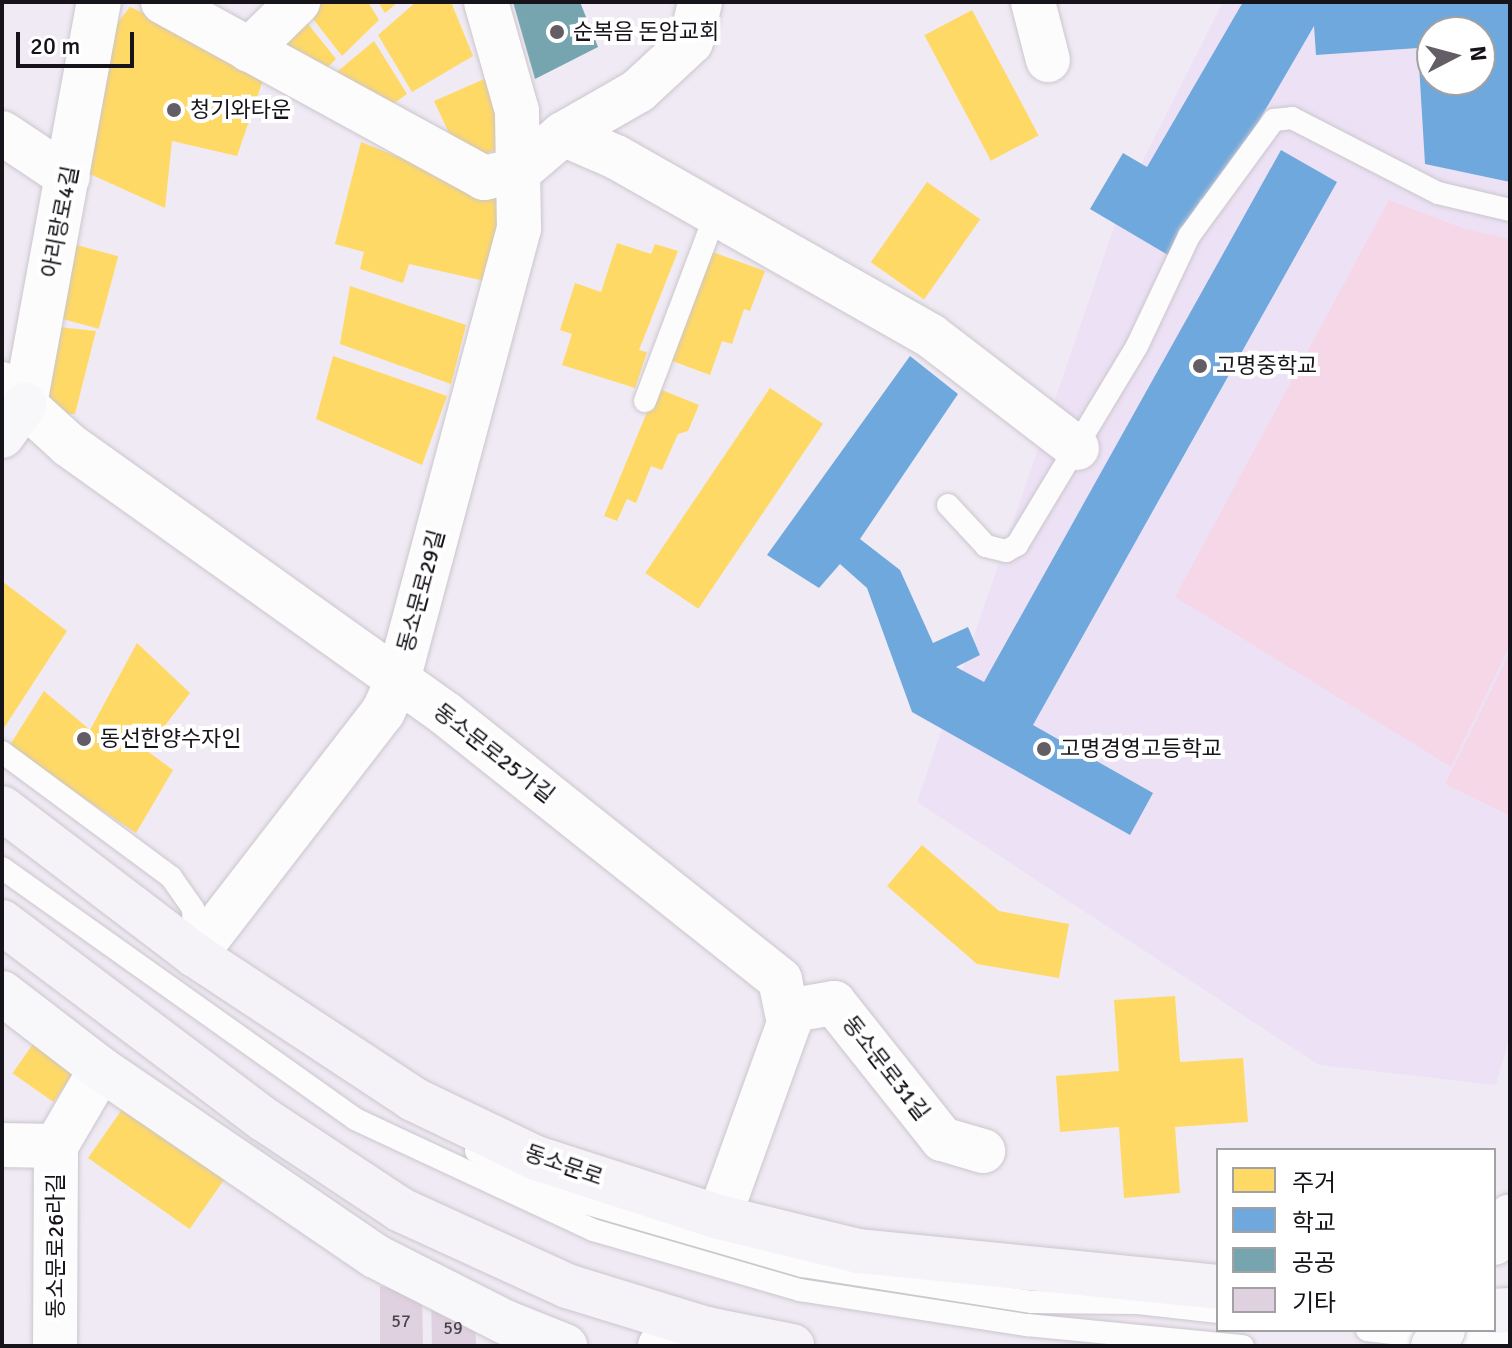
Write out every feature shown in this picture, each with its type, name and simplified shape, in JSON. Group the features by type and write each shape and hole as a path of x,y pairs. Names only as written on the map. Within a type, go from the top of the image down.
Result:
{"main road":[{"name":"동소문로","path":"2,808 195,955 413,1099 536,1158 719,1217 859,1251 1216,1287"},
{"path":"2,922 265,1120 401,1210 567,1286 734,1338 792,1346"}],"street":[{"name":"아리랑로4길","path":"10,408 68,177 99,2"},
{"path":"163,2 484,178 522,169 563,134 638,91 691,42 700,2"},
{"path":"249,50 298,2"},
{"name":"동소문로29길","path":"195,955 383,712 398,680 519,228 522,169 517,111 486,2"},
{"path":"1033,2 1048,60"},
{"path":"2,133 68,177"},
{"path":"563,134 616,157 931,336 1077,448"},
{"name":"동소문로25가길","path":"10,408 69,445 398,680 780,980 787,1011"},
{"path":"2,993 101,1069 392,1267 565,1346"},
{"name":"동소문로31길","path":"787,1011 834,1003 942,1139 983,1151"},
{"path":"719,1217 789,1023 787,1011"},
{"name":"동소문로26라길","path":"55,1346 56,1146 101,1069"},
{"name":"동소문로26라길","path":"2,1145 56,1146"},
{"path":"1496,1240 1510,1216"},
{"path":"660,1346 734,1338"}],"lane":[{"path":"948,505 986,546 1011,549 1077,448 1137,346 1189,236 1274,120 1292,118 1438,193 1510,210"},
{"path":"645,401 716,213"},
{"path":"2,752 171,877 193,909 195,955"},
{"path":"2,830 275,1032 544,1191 802,1266 1032,1302 1138,1303 1216,1312"},
{"path":"2,868 355,1119 593,1230 800,1290 1027,1325 1243,1346"},
{"path":"1384,1332 1451,1340 1510,1339"}],"shaded area":[{"path":"1223,2 1510,2 1510,1036 1496,1085 1319,1065 917,802 1124,198"},
{"path":"1389,200 1465,229 1510,239 1510,645 1451,767 1175,597"},
{"path":"1510,652 1510,816 1445,784"}],"building: 주거":[{"path":"314,2 368,2 379,20 342,56 306,10"},
{"path":"378,2 398,2 385,13"},
{"path":"416,2 451,2 473,56 412,92 378,35"},
{"name":"청기와타운","path":"130,7 174,26 263,80 237,156 172,141 165,208 81,170 115,26"},
{"path":"972,10 1039,135 991,161 924,35"},
{"path":"301,15 336,59 320,75 263,48"},
{"path":"374,41 407,94 381,113 326,81"},
{"path":"489,77 506,145 476,158 456,148 434,101"},
{"path":"361,142 506,200 489,282 409,264 403,283 360,269 364,252 335,244"},
{"path":"927,182 980,219 924,300 871,262"},
{"path":"69,243 118,256 99,329 50,315"},
{"path":"617,243 651,254 655,244 678,251 639,350 647,352 635,388 562,365 572,334 560,330 575,283 601,292"},
{"path":"707,250 765,271 750,311 744,309 732,344 722,341 710,375 667,359"},
{"path":"350,286 466,325 451,384 340,344"},
{"path":"49,326 96,331 75,414 61,414 35,399"},
{"path":"333,356 447,396 422,465 316,419"},
{"path":"657,388 699,405 688,431 678,434 662,470 651,466 636,503 627,499 617,521 604,516"},
{"path":"770,388 823,424 698,609 645,573"},
{"path":"2,581 67,631 2,731"},
{"name":"동선한양수자인","path":"137,643 190,693 146,750 173,770 136,833 8,748 44,691 90,730"},
{"path":"922,845 999,911 1069,924 1059,978 977,964 887,886"},
{"path":"1175,996 1180,1062 1243,1058 1248,1122 1175,1127 1180,1193 1124,1198 1119,1127 1060,1132 1056,1076 1119,1071 1114,1000"},
{"path":"40,1034 81,1063 53,1102 12,1073"},
{"path":"123,1108 225,1179 190,1229 88,1158"}],"building: 학교":[{"path":"1243,2 1510,2 1510,182 1425,164 1421,96 1496,96 1496,16 1416,16 1416,48 1316,55 1314,26 1210,205 1201,199 1168,255 1090,209 1123,153 1147,167"},
{"path":"1281,150 1337,182 1033,725 1153,793 1130,835 912,712 867,588 840,564 819,588 767,555 910,356 958,394 860,539 900,570 933,643 968,627 980,655 956,667 984,682"}],"building: 공공":[{"name":"순복음 돈암교회","path":"513,2 580,2 598,47 535,79"}],"building: 기타":[{"path":"380,1286 422,1295 423,1346 380,1346"},
{"path":"431,1295 475,1317 476,1346 432,1346"}],"place":[{"name":"순복음 돈암교회","path":"557,32"},
{"name":"청기와타운","path":"174,110"},
{"name":"고명중학교","path":"1200,366"},
{"name":"동선한양수자인","path":"84,739"},
{"name":"고명경영고등학교","path":"1044,749"}]}
